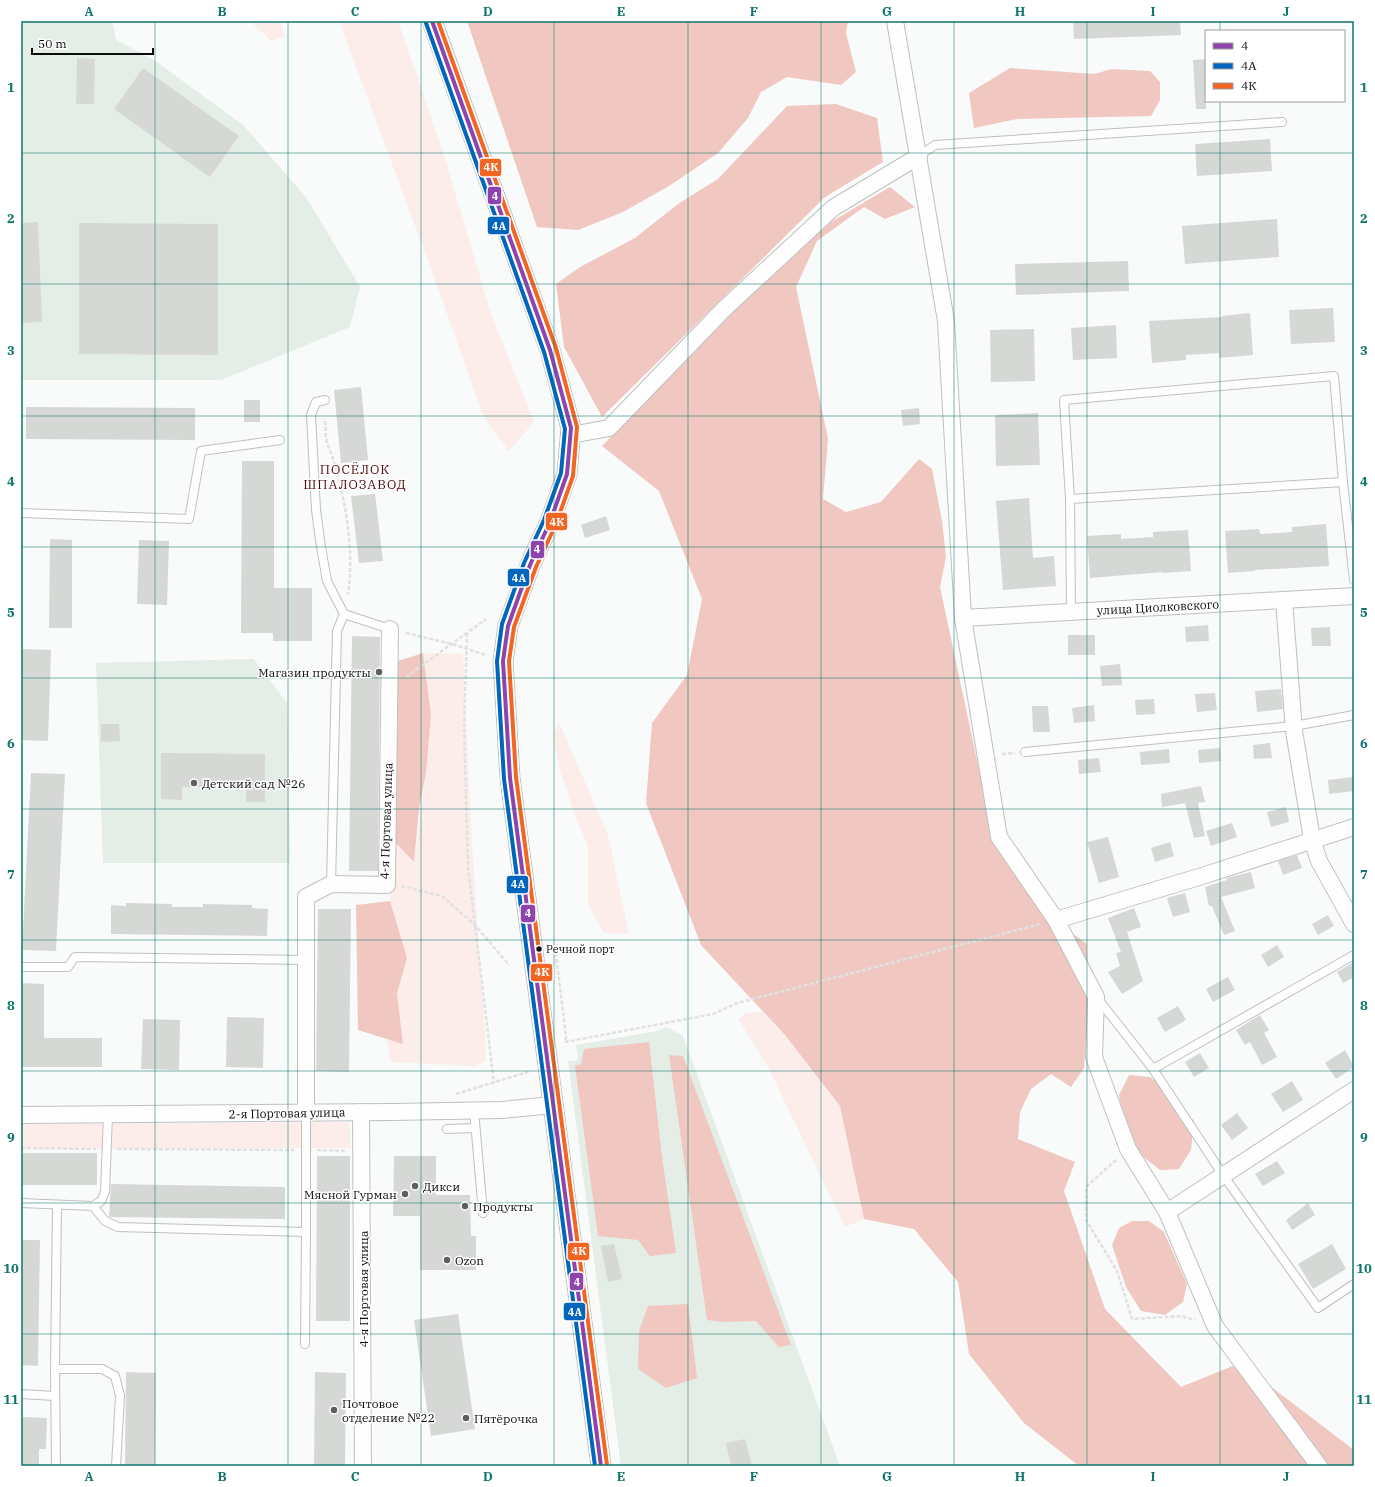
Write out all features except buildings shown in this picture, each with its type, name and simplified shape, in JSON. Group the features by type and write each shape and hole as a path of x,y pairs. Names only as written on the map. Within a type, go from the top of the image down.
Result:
{"street":[{"path":"432,21 550,350 571,428 567,474 550,522 530,565 508,626 503,661 510,778 552,1105 601,1466"},
{"path":"895,21 946,321 963,618 999,837 1056,920 1096,997 1094,1057 1128,1149 1167,1212 1215,1326 1319,1466"},
{"path":"571,435 608,428 724,309 833,208 919,156"},
{"name":"улица Циолковского","path":"963,618 1354,596"},
{"path":"1284,600 1294,726 1312,839 1319,861 1354,924"},
{"name":"4-я Портовая улица","path":"306,1113 306,897 332,884 387,885 390,629"},
{"path":"1056,920 1199,877 1312,839 1354,827"},
{"path":"1167,1212 1354,1090"},
{"name":"2-я Портовая улица","path":"21,1115 502,1110 552,1105"},
{"name":"4-я Портовая улица","path":"362,1112 363,1466"}],"lane":[{"path":"919,156 935,145 1282,122"},
{"path":"1071,612 1070,499 1064,400 1334,376 1343,482 1354,580"},
{"path":"325,400 316,402 310,415 316,510 327,581 344,614 390,629"},
{"path":"21,513 189,518 201,451 280,440"},
{"path":"1070,499 1343,482"},
{"path":"332,884 337,631 344,614"},
{"path":"1025,752 1294,726 1354,715"},
{"path":"1153,1069 1354,955"},
{"path":"21,967 68,967 75,956 306,960"},
{"path":"1096,997 1153,1069 1223,1175 1318,1308 1354,1284"},
{"path":"474,1110 483,1213"},
{"path":"305,1344 306,1113"},
{"path":"21,1203 93,1206 101,1201 105,1192 108,1115"},
{"path":"447,1129 475,1128"},
{"path":"56,1466 55,1369 57,1205"},
{"path":"93,1206 105,1221 118,1228 306,1232"},
{"path":"55,1369 102,1369 114,1376 120,1396 116,1466"},
{"path":"21,1394 55,1396"}],"path":[{"path":"325,421 327,441 336,464 342,489 350,552 351,578 344,614"},
{"path":"389,689 486,619"},
{"path":"390,629 452,644 487,656"},
{"path":"467,633 464,728 468,867 494,1082"},
{"path":"985,756 1025,752"},
{"path":"387,885 408,887 442,896 475,925 509,965"},
{"path":"565,1042 713,1014 737,1003 1056,920"},
{"path":"555,947 566,1037 564,1049"},
{"path":"451,1095 525,1072 548,1069"},
{"path":"21,1148 362,1151"},
{"path":"1128,1149 1086,1187 1086,1220 1116,1271 1132,1319 1181,1316 1215,1326"}],"shaded area":[{"path":"21,21 112,21 116,40 154,60 243,125 306,197 360,287 350,327 221,380 21,380"},
{"path":"250,21 280,21 285,36 271,41"},
{"path":"339,21 398,21 445,158 490,311 534,422 509,451 484,418 433,274"},
{"path":"467,21 848,21 846,33 856,72 841,85 787,77 761,92 748,118 718,153 669,186 623,212 578,230 537,227"},
{"path":"1010,68 1095,74 1111,69 1150,71 1160,82 1160,100 1151,116 1017,119 974,128 969,93"},
{"path":"836,104 877,118 883,162 825,197 602,417 564,347 556,284 580,267 635,238 678,204 718,179 787,106"},
{"path":"890,187 915,207 885,219 864,207 817,241 796,287 828,439 823,499 846,512 881,502 919,459 932,469 942,521 946,557 940,587 994,840 1040,910 1087,944 1088,1004 1084,1068 1071,1087 1051,1074 1031,1089 1020,1112 1018,1139 1075,1162 1064,1191 1105,1309 1181,1387 1240,1363 1354,1450 1354,1466 1079,1466 1024,1423 969,1354 958,1282 914,1229 864,1219 840,1106 785,1035 701,945 646,803 652,723 687,675 702,599 659,491 602,446 809,235"},
{"path":"423,653 463,654 472,844 486,1050 485,1061 475,1066 391,1062 387,1039 403,1043 397,993 407,958 390,901 393,840 414,862 426,773 431,715"},
{"path":"423,653 431,715 426,773 419,809 414,862 393,840 398,661"},
{"name":"Детский сад №26","path":"254,659 287,703 290,863 103,863 96,663"},
{"path":"559,723 608,835 629,934 604,933 588,905 588,846 574,813 559,766 553,735"},
{"path":"390,901 407,958 397,993 403,1044 358,1030 356,905"},
{"path":"763,1012 785,1035 840,1106 864,1219 845,1227 768,1067 739,1020 745,1013"},
{"path":"666,1027 683,1036 840,1466 621,1466 568,1061 578,1060 576,1045 658,1031"},
{"path":"649,1042 662,1157 676,1253 650,1256 638,1240 598,1236 575,1066 581,1064 584,1049"},
{"path":"669,1055 683,1056 791,1345 779,1347 756,1321 723,1322 707,1320"},
{"path":"1129,1075 1150,1077 1166,1087 1194,1121 1191,1150 1179,1169 1160,1170 1141,1155 1123,1121 1119,1095"},
{"path":"350,1122 350,1148 21,1149 21,1124"},
{"path":"1132,1221 1149,1221 1164,1232 1187,1284 1183,1302 1165,1315 1141,1311 1126,1287 1112,1245 1119,1228"},
{"path":"688,1304 697,1378 666,1388 638,1369 639,1331 648,1306"}],"transit line":[{"name":"4","path":"432,21 550,350 571,428 567,474 550,522 530,565 508,626 503,661 510,778 601,1466"},
{"name":"4К","path":"438,21 556,348 577,427 573,476 556,524 536,567 514,627 509,661 516,777 607,1465"},
{"name":"4А","path":"426,23 544,352 565,429 561,473 544,520 524,563 502,624 497,661 504,779 595,1466"}],"place":[{"name":"Магазин продукты","path":"379,672"},
{"name":"Детский сад №26","path":"194,783"},
{"name":"Речной порт","path":"539,949"},
{"name":"Дикси","path":"415,1186"},
{"name":"Мясной Гурман","path":"405,1194"},
{"name":"Продукты","path":"465,1206"},
{"name":"Ozon","path":"447,1260"},
{"name":"Почтовое отделение №22","path":"334,1410"},
{"name":"Пятёрочка","path":"466,1418"}],"district":[{"name":"ПОСЁЛОК ШПАЛОЗАВОД","path":"355,476"}]}
